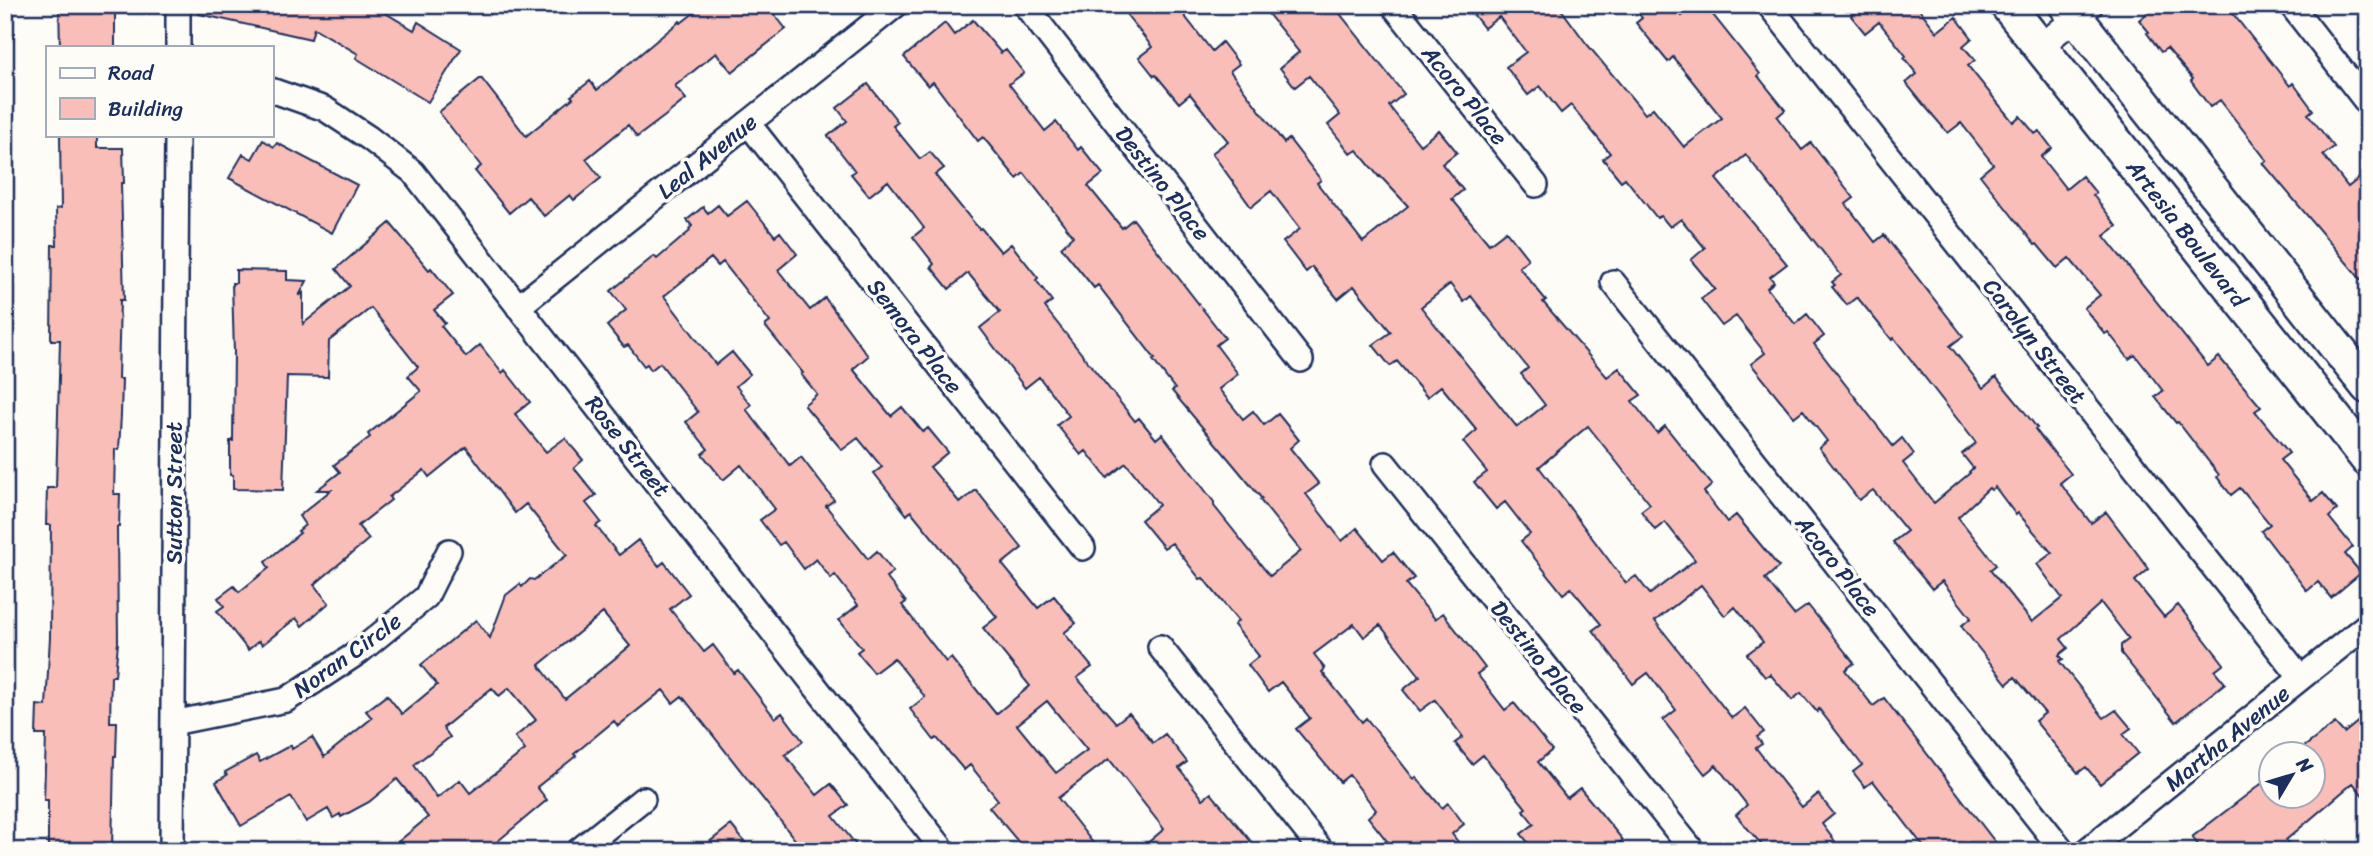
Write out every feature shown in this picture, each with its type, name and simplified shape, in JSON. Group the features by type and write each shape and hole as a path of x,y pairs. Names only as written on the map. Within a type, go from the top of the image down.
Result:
{"main road":[{"name":"Artesia Boulevard","path":"2007,5 2368,460"},
{"name":"Artesia Boulevard","path":"2078,9 2368,387"}],"street":[{"path":"178,5 178,46"},
{"name":"Leal Avenue","path":"518,307 896,5"},
{"name":"Destino Place","path":"1025,5 1301,360"},
{"name":"Acoro Place","path":"1393,5 1536,185"},
{"name":"Carolyn Street","path":"1769,5 2301,678"},
{"path":"2291,5 2368,104"},
{"path":"2040,47 2078,9"},
{"name":"Rose Street","path":"273,91 325,109 369,138 413,173 944,851"},
{"name":"Semora Place","path":"748,123 1083,548"},
{"name":"Sutton Street","path":"172,851 177,136"},
{"name":"Acoro Place","path":"1613,282 2063,851"},
{"name":"Destino Place","path":"1385,464 1693,851"},
{"name":"Noran Circle","path":"173,723 286,700 359,652 426,597 449,551"},
{"name":"Martha Avenue","path":"2086,851 2368,624"},
{"path":"1160,648 1322,851"},
{"path":"578,851 643,799"}],"building":[{"path":"59,5 115,5 115,46 60,46"},
{"path":"200,5 372,5 414,30 418,22 461,49 428,102 356,58 358,54 314,28 311,39 199,14"},
{"path":"704,5 767,5 786,29 732,72 716,53 675,86 686,99 637,137 628,125 586,159 601,178 574,200 570,195 544,216 528,197 509,213 475,171 481,166 439,112 481,78 526,136 590,81 597,90 680,21 681,23"},
{"path":"1119,5 1176,5 1212,51 1222,42 1239,64 1230,71 1284,143 1289,139 1321,180 1317,183 1363,242 1408,206 1357,150 1351,154 1328,125 1340,115 1309,76 1295,87 1280,68 1299,52 1261,5 1333,5 1404,94 1389,106 1420,145 1439,130 1457,152 1442,164 1463,190 1452,199 1489,244 1506,231 1528,259 1519,267 1546,300 1543,302 1607,377 1619,368 1641,395 1632,401 1657,433 1665,426 1712,485 1704,492 1727,522 1736,515 1779,567 1765,579 1794,615 1808,605 1854,663 1845,670 1873,706 1884,698 2002,851 1927,851 1873,781 1865,787 1853,772 1862,765 1819,709 1817,712 1801,693 1792,700 1770,674 1765,677 1747,654 1763,642 1735,607 1725,616 1701,585 1655,621 1732,718 1745,708 1764,732 1757,737 1762,744 1756,748 1802,807 1818,794 1834,814 1822,824 1842,851 1767,851 1736,815 1747,805 1716,765 1705,774 1663,720 1676,710 1648,673 1633,684 1593,630 1601,624 1571,588 1563,594 1521,541 1530,534 1505,502 1496,509 1474,482 1487,472 1463,442 1477,430 1441,386 1427,397 1397,361 1390,366 1373,345 1391,332 1354,286 1338,299 1312,267 1306,272 1283,242 1300,229 1271,191 1251,207 1212,153 1228,141 1190,94 1179,103 1139,57 1152,47","holes":["1450,284 1464,302 1471,296 1528,368 1521,374 1545,405 1517,427 1421,307","1588,426 1650,504 1641,511 1655,530 1665,522 1695,560 1650,594 1636,576 1626,583 1539,467"]},
{"path":"1466,5 1558,5 1645,114 1653,108 1684,147 1722,118 1673,57 1668,62 1636,23 1642,18 1632,5 1674,5 1682,16 1695,5 1705,5 1785,110 1777,117 1802,150 1811,143 1854,198 1846,204 1875,242 1884,235 1963,336 1950,346 1983,388 1996,377 2020,406 2071,474 2060,483 2091,523 2106,512 2149,569 2135,581 2164,617 2178,605 2224,664 2215,671 2225,683 2176,722 2121,653 2121,645 2129,639 2101,603 2061,639 2068,648 2059,655 2063,659 2059,661 2104,718 2116,710 2131,728 2123,734 2138,753 2100,784 2086,767 2078,773 2035,721 2045,713 2015,677 2007,684 1961,626 1971,618 1942,581 1932,589 1893,542 1907,531 1873,490 1859,500 1819,448 1827,441 1803,410 1794,417 1751,364 1765,353 1736,316 1722,326 1701,299 1715,289 1691,260 1705,248 1681,219 1670,227 1661,216 1657,218 1625,178 1621,181 1603,159 1610,153 1571,105 1561,113 1540,86 1528,95 1506,67 1526,52 1499,17 1484,28","holes":["1746,155 1841,275 1832,282 1835,285 1832,287 1847,305 1857,297 1892,340 1894,338 1976,443 1962,454 1973,468 1970,473 1934,503 1903,463 1914,454 1902,438 1893,446 1814,344 1824,336 1807,314 1795,324 1767,288 1774,282 1770,277 1787,264 1716,179","1995,487 2016,515 2018,513 2052,553 2037,564 2062,598 2032,622 1990,570 1996,565 1958,517 1989,488 1991,490"]},
{"path":"1865,5 1916,5 1937,32 1956,17 1972,38 1963,46 1975,60 1968,66 2013,122 2020,116 2035,134 2039,131 2052,148 2041,157 2066,189 2082,176 2096,193 2093,195 2117,226 2104,236 2208,366 2219,357 2261,407 2255,411 2289,453 2280,460 2313,501 2323,493 2337,510 2329,517 2353,547 2345,554 2361,573 2331,598 2318,582 2307,591 2261,531 2270,524 2240,488 2231,495 2178,422 2176,423 2155,397 2163,391 2135,355 2129,359 2108,332 2105,334 2084,308 2100,295 2069,258 2057,268 2037,244 2035,245 1980,175 1993,164 1961,123 1948,133 1906,83 1917,74 1879,22 1865,33 1851,16"},
{"path":"2157,5 2226,5 2290,86 2293,83 2313,110 2308,114 2334,147 2323,155 2348,187 2368,171 2368,288 2263,163 2267,161 2220,100 2210,107 2191,81 2193,79 2167,48 2161,52 2139,20"},
{"path":"973,20 1001,53 1006,50 1024,73 1009,84 1045,131 1056,122 1078,150 1081,147 1103,174 1088,186 1122,228 1133,219 1225,338 1216,345 1238,374 1219,389 1243,419 1253,411 1264,425 1278,414 1299,440 1290,448 1319,484 1306,494 1342,541 1357,528 1383,560 1393,552 1414,578 1406,584 1435,619 1443,613 1485,668 1477,674 1505,710 1514,703 1552,750 1538,762 1567,798 1580,788 1623,840 1609,851 1535,851 1521,834 1534,824 1523,810 1526,808 1483,755 1472,764 1455,743 1463,737 1435,700 1420,711 1403,690 1420,676 1380,625 1364,637 1354,624 1314,654 1325,669 1322,672 1362,722 1366,718 1414,779 1416,777 1442,808 1448,803 1464,824 1452,834 1465,851 1395,851 1368,817 1376,810 1349,775 1340,782 1296,729 1310,718 1281,682 1268,692 1248,665 1259,656 1234,625 1238,621 1172,543 1164,548 1141,520 1159,505 1126,463 1107,478 1086,451 1081,455 1057,425 1069,416 1039,377 1025,388 980,328 1000,312 968,273 949,289 931,267 934,264 913,237 924,228 888,181 869,196 851,174 855,171 828,136 847,121 837,108 868,84 898,122 893,126 920,159 930,152 944,168 935,175 979,229 981,228 1001,252 1011,244 1052,301 1045,307 1050,314 1135,421 1139,418 1156,439 1162,434 1214,502 1214,506 1270,576 1301,551 1260,500 1262,499 1172,391 1175,389 1153,360 1155,359 1098,285 1094,288 1061,247 1073,236 1024,173 1017,179 983,137 978,141 933,82 928,86 904,57 945,23 954,35"},
{"path":"60,136 97,136 97,148 123,148 124,183 121,183 124,300 120,300 118,379 122,379 119,449 115,449 114,494 120,494 117,527 118,642 115,676 111,676 110,722 117,722 112,851 48,851 48,800 44,800 46,735 36,735 37,705 46,706 50,637 51,525 46,525 47,488 56,488 60,340 51,340 52,245 57,245 56,209 61,208"},
{"path":"263,140 274,147 277,143 357,185 332,233 229,178 243,154 252,159"},
{"path":"747,201 775,236 780,232 797,254 778,270 810,310 825,298 868,356 853,369 891,416 902,407 923,432 928,428 948,452 930,467 960,503 976,490 1022,548 1002,564 1038,608 1054,596 1076,623 1064,633 1092,667 1077,678 1116,723 1129,713 1153,743 1165,734 1187,762 1179,768 1203,799 1211,793 1259,851 1138,851 1164,829 1109,759 1058,798 1093,843 1083,851 1026,851 989,807 998,800 970,765 964,770 937,738 934,740 910,709 925,697 894,658 874,673 857,652 862,648 839,620 858,605 835,575 831,579 816,559 804,569 784,542 779,545 760,520 775,509 741,465 723,480 702,454 708,449 686,422 698,412 660,363 651,370 647,364 644,366 628,345 624,347 607,326 626,310 611,291 654,256 657,259 690,231 692,226 687,220 703,207 708,213 718,205 727,216","holes":["711,258 718,266 723,262 770,322 765,326 817,394 804,405 842,450 858,438 882,467 874,473 907,515 911,511 997,617 983,628 1030,686 996,714 951,658 946,662 902,605 906,602 886,577 893,572 877,551 868,559 826,506 834,500 801,457 790,466 746,409 751,405 736,386 750,374 732,352 716,365 664,296","1047,701 1087,750 1056,773 1017,725"]},
{"path":"390,223 429,270 431,268 453,295 434,310 445,323 441,326 466,357 480,345 502,373 505,370 530,402 515,414 546,452 565,438 583,460 574,468 596,495 586,503 601,522 596,526 619,555 638,540 659,566 664,562 689,594 670,609 704,652 713,645 734,673 738,670 775,718 782,713 803,741 785,755 817,795 831,784 848,805 833,816 861,851 804,851 682,696 673,703 663,690 618,726 614,721 537,787 547,800 486,851 387,851 428,817 397,779 369,802 341,817 340,814 333,818 328,809 306,822 291,797 241,826 216,782 227,775 225,772 256,755 260,762 291,745 292,749 312,737 324,757 372,718 366,711 387,695 402,714 437,685 421,665 476,620 490,638 506,595 520,584 522,587 530,579 534,580 567,555 526,504 515,513 466,447 429,477 424,470 358,526 369,539 314,585 329,603 302,626 296,618 262,645 259,641 248,650 217,611 224,606 218,598 234,586 239,592 269,568 265,562 300,533 298,531 305,525 299,516 331,490 317,490 340,472 334,465 421,391 408,376 418,367 371,308 329,341 328,377 287,376 283,490 233,489 233,475 230,475 234,353 232,283 236,283 236,270 287,271 287,280 307,281 299,296 303,293 303,324 350,286 336,269","holes":["603,613 630,646 565,699 539,665","492,688 499,696 509,688 536,720 515,737 525,750 470,793 460,780 437,798 414,765 450,737 443,728"]},
{"path":"2360,720 2368,730 2368,802 2353,783 2328,804 2328,740 2313,740 2335,723 2344,733"},
{"path":"2258,786 2258,810 2321,810 2286,840 2294,851 2203,851 2192,837"},
{"path":"731,825 752,851 698,851"}]}
